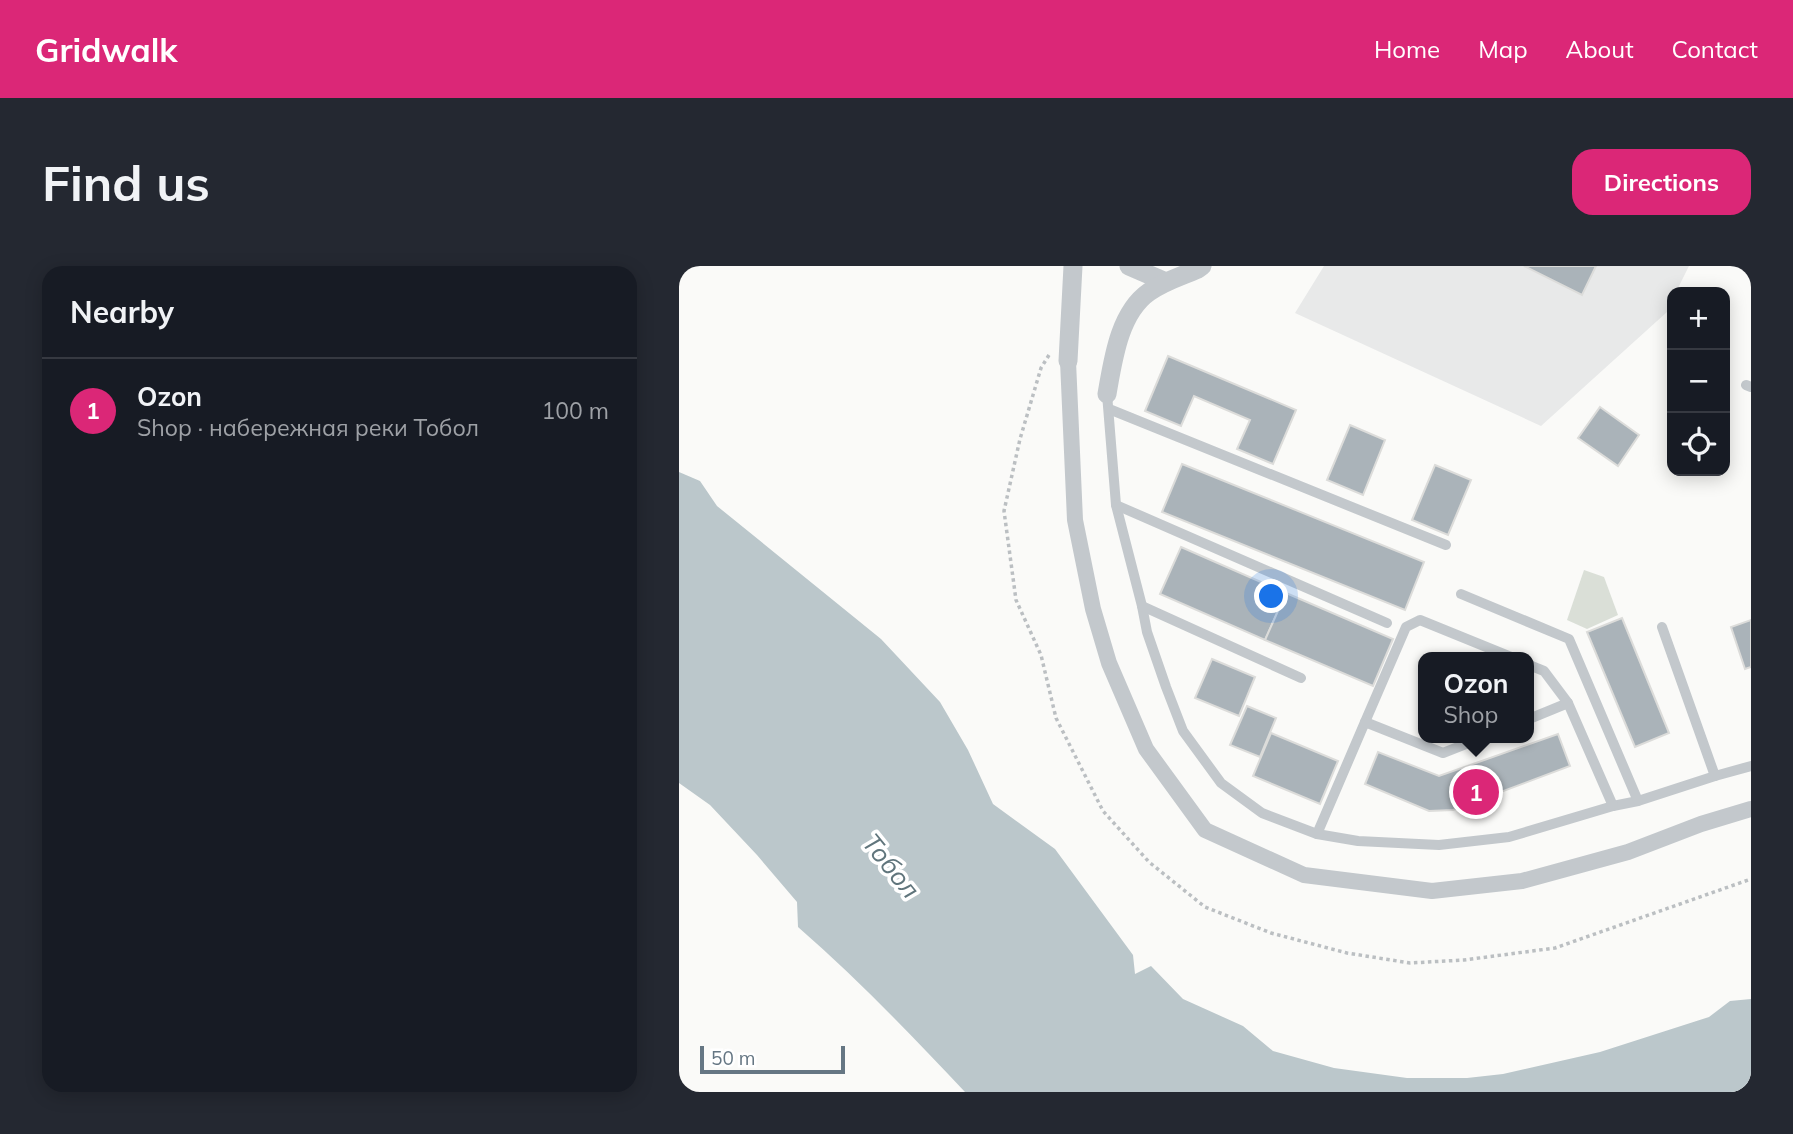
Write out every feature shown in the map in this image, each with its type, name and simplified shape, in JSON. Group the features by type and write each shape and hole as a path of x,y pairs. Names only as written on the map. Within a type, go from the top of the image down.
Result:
{"street":[{"path":"1073,266 1068,360 1075,520 1093,608 1108,663 1146,749 1205,830 1304,875 1432,891 1523,881 1628,852 1701,824 1751,809"},
{"path":"1129,266 1166,282"},
{"path":"1108,401 1116,345 1132,310 1147,293 1202,266"}],"lane":[{"path":"1446,545 1108,401 1116,505 1147,632 1183,731 1221,783 1262,813 1317,834 1359,841 1439,845 1509,837 1751,766"},
{"path":"1116,505 1387,623"},
{"path":"1461,594 1569,639 1638,801"},
{"path":"1142,606 1301,678"},
{"path":"1317,834 1406,627 1420,620 1499,652"},
{"path":"1662,627 1715,776"},
{"path":"1534,667 1544,671 1568,703 1613,806"},
{"path":"1534,717 1568,703"},
{"path":"1365,722 1443,753 1468,743"}],"path":[{"path":"1069,338 1054,347 1041,368 1020,439 1004,511 1016,600 1041,655 1056,718 1103,811 1149,862 1205,907 1271,933 1347,953 1410,963 1464,960 1555,948 1751,879"}],"shaded area":[{"path":"1324,266 1689,266 1678,287 1667,287 1667,312 1541,426 1295,313"},
{"path":"1584,570 1604,577 1618,615 1587,629 1567,620"}],"water":[{"name":"Тобол","path":"679,472 700,481 717,506 881,639 940,702 968,750 993,804 1055,849 1133,955 1135,974 1151,966 1183,999 1243,1026 1273,1051 1334,1068 1407,1078 1467,1078 1503,1074 1600,1052 1709,1017 1730,1001 1751,999 1751,1092 965,1092 863,987 798,927 797,902 710,805 679,783"}],"building":[{"path":"1524,266 1596,266 1582,295"},
{"path":"1168,356 1296,410 1273,464 1237,449 1250,420 1194,396 1181,426 1145,411"},
{"path":"1600,407 1639,435 1618,466 1578,438"},
{"path":"1350,425 1385,440 1363,495 1327,480"},
{"path":"1182,464 1424,562 1405,610 1162,512"},
{"path":"1435,465 1471,480 1448,535 1412,520"},
{"path":"1181,547 1286,593 1265,640 1160,594"},
{"path":"1286,593 1393,639 1373,686 1265,640"},
{"path":"1622,618 1669,733 1635,747 1587,632"},
{"path":"1751,620 1751,667 1745,669 1731,627"},
{"path":"1212,659 1255,677 1239,716 1195,698"},
{"path":"1247,706 1276,718 1260,757 1230,745"},
{"path":"1271,733 1338,761 1320,804 1253,776"},
{"path":"1558,734 1570,766 1453,810 1429,811 1365,784 1378,752 1439,776"}],"place":[{"name":"Ozon","path":"1476,792"}]}
